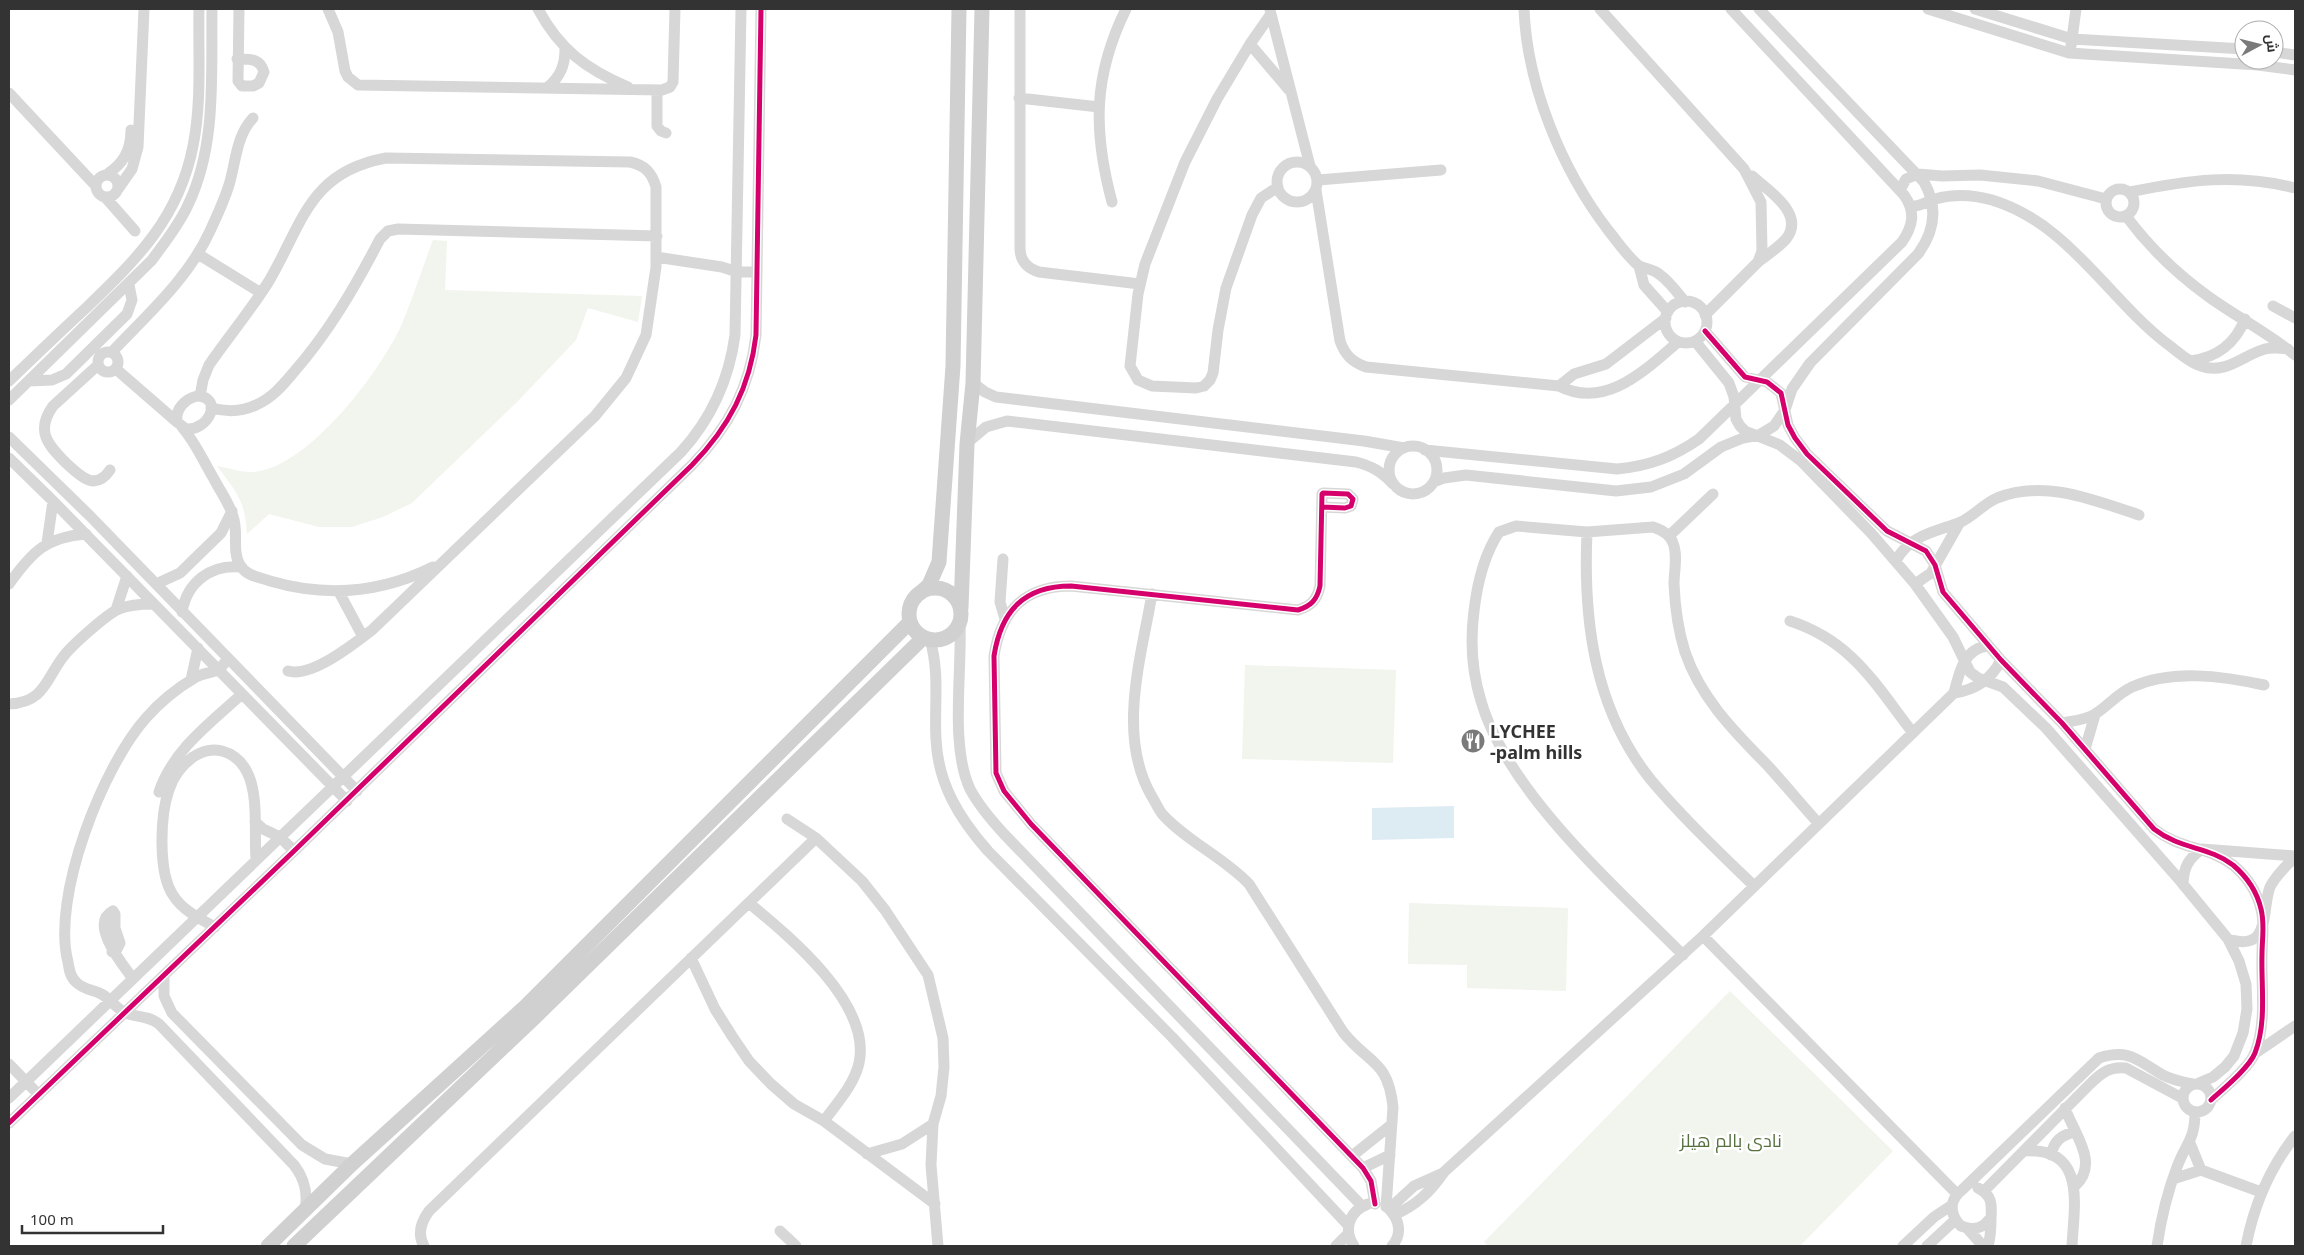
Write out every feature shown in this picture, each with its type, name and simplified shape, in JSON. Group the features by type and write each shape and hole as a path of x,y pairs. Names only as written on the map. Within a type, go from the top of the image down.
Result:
{"street":[{"path":"136,9 139,43"},
{"path":"106,198 114,196 132,169 135,146 139,43 144,9"},
{"path":"9,382 136,259 159,230 177,198 194,145 197,107 199,9"},
{"path":"9,400 129,285 152,260 188,205 200,173 208,141 212,9"},
{"path":"238,59 239,9"},
{"path":"328,9 338,32 345,71 348,77 358,85 657,90 666,89 673,82 675,9"},
{"path":"538,9 565,49 597,73 633,89"},
{"path":"27,1106 10,1094 25,1083 198,918 256,859 692,441 717,400 729,368 735,335 741,9"},
{"path":"9,1123 357,791 716,440 736,408 750,372 756,335 761,9"},
{"path":"959,9 953,376 940,562 928,585 910,606 910,622 913,628 926,639 937,672 936,738 942,776 957,811 988,851 1170,1036 1348,1230 1354,1246"},
{"path":"982,9 973,383 967,443 960,625 962,763 970,789 985,813 1005,836 1362,1206 1386,1209 1418,1202 1431,1190 1444,1172 1683,955 1913,733 1954,693 1965,660 1974,649 1988,646"},
{"path":"1020,9 1020,248 1022,261 1039,272 1140,284"},
{"path":"1112,202 1102,155 1099,107 1100,81 1106,56 1126,9"},
{"path":"1524,9 1524,25 1539,91 1551,130 1564,160 1597,216 1639,266 1644,285 1667,315 1668,332 1678,342 1687,343 1695,341 1705,331 1706,316 1700,307 1685,302 1659,274 1639,266"},
{"path":"1600,9 1744,169 1785,205 1791,222 1790,231 1786,239 1758,262 1706,316"},
{"path":"973,383 985,392 1009,399 1378,443 1404,448 1418,447 1425,450 1595,468 1639,467 1661,461 1681,452 1699,439 1902,242 1912,223 1911,206 1900,190 1731,9"},
{"path":"967,443 986,427 1007,421 1185,441 1356,462 1370,466 1383,473 1403,492 1418,494 1424,492 1434,482 1444,478 1466,476 1597,490 1632,490 1670,481 1684,474 1721,447 1743,438 1760,435 1774,426 1784,410 1792,389 1810,363 1918,254 1927,242 1934,214 1929,190 1918,174 1759,9"},
{"path":"1928,9 2070,53 2258,65 2295,70"},
{"path":"1976,9 2072,39 2234,48"},
{"path":"2070,53 2076,9"},
{"path":"1270,11 1216,99 1185,162 1145,264 1140,284 1130,366 1133,374 1144,384 1196,388 1204,386 1210,380 1213,373 1218,330 1226,288 1252,215 1261,198 1278,188"},
{"path":"1270,11 1310,166 1317,185 1340,341 1349,358 1366,367 1559,386 1567,390 1599,393 1619,388 1636,378 1678,342"},
{"path":"1250,44 1292,93"},
{"path":"547,88 559,75 565,58 565,49"},
{"path":"657,90 657,126 660,131 666,133"},
{"path":"9,92 95,186 99,195 106,198 135,231"},
{"path":"1019,98 1099,107"},
{"path":"197,107 210,108"},
{"path":"110,470 107,475 97,481 82,478 50,447 44,430 48,413 98,364 100,355 110,352 181,279 198,254 223,201 241,136 253,118"},
{"path":"95,186 99,178 106,175 121,162 135,146"},
{"path":"200,396 203,380 209,365 261,293 304,212 317,194 344,172 364,163 386,158 637,163 644,167 654,179 657,236 656,258 646,335 633,365 616,392 544,467 362,637 328,660 307,670 298,673 288,671"},
{"path":"1310,166 1294,162 1284,166 1278,176 1278,188 1288,200 1299,202 1309,199 1317,185"},
{"path":"1744,169 1761,202 1763,244 1758,262"},
{"path":"1317,185 1441,170"},
{"path":"1900,190 1906,179 1918,174 1942,176 1980,175 2023,179 2106,199"},
{"path":"106,175 117,180 118,189"},
{"path":"2130,192 2133,197 2133,208 2126,216 2113,216 2108,212 2106,199 2113,190 2119,188 2130,192 2203,179 2232,178 2262,181 2295,188"},
{"path":"1911,206 1922,206 1932,199 1960,196 1979,198 2006,206 2038,222 2068,245 2152,331 2191,361 2201,366 2215,368 2242,361 2265,349 2292,352"},
{"path":"2126,216 2159,255 2209,297 2245,319 2292,352"},
{"path":"211,408 226,411 248,408 267,399 279,389 315,347 336,318 380,239 388,231 398,229 657,236"},
{"path":"198,254 261,293"},
{"path":"656,258 722,267 737,272 757,272"},
{"path":"29,381 59,378 99,342 127,314 131,307 132,292 129,285"},
{"path":"1559,386 1574,374 1606,364 1667,315 1675,305 1685,302"},
{"path":"2273,306 2295,318"},
{"path":"2191,361 2211,356 2225,348 2236,337 2245,319"},
{"path":"1705,331 1745,377 1768,382 1781,393 1788,424 1795,438 1808,454 1887,531 1899,539 1911,542 1926,551 1935,565 1943,592 2000,660 2062,723 2154,829 2168,840 2192,849 2295,857"},
{"path":"1695,341 1729,383 1735,404 1734,412 1740,426 1745,431 1760,435 1780,445 1801,461 1872,533 1915,584 1953,637 1970,672 1978,678 1998,684 2008,691 2046,728 2183,883 2228,939 2240,961 2246,984 2247,1009 2243,1033 2234,1056 2225,1067 2213,1077 2185,1089 2182,1098 2185,1106 2195,1112 2207,1108 2211,1100 2254,1054 2295,1026"},
{"path":"88,352 105,372 111,372 116,369 118,359 99,342"},
{"path":"1712,361 1722,352"},
{"path":"116,369 180,425 200,452 232,511 236,529 237,559 241,567 252,575 294,588 339,592 389,584 417,574 443,561"},
{"path":"200,396 206,399 211,408 210,416 201,425 189,429 180,425 176,414 182,404 192,397 200,396"},
{"path":"1007,421 1009,399"},
{"path":"1185,441 1188,420"},
{"path":"9,437 90,516 341,778 357,791"},
{"path":"1393,484 1389,472 1390,464 1393,458 1404,448"},
{"path":"1425,450 1435,460 1437,467 1434,482"},
{"path":"9,458 53,500 346,801"},
{"path":"1896,561 1904,548 1911,542 1935,530 1960,522 1997,498 2016,493 2052,490 2071,492 2138,515"},
{"path":"1669,536 1713,494"},
{"path":"47,543 53,500"},
{"path":"1322,507 1320,586 1318,595 1306,608 1298,610 1072,586 1051,587 1032,594 1021,601 1006,619 1000,630 994,656 994,755 996,773 1004,791 1031,824 1363,1168 1399,1231 1392,1246"},
{"path":"156,584 179,574 221,533 232,511"},
{"path":"9,584 24,563 47,543 83,531 90,516"},
{"path":"1915,584 1931,573 1960,522"},
{"path":"1683,955 1587,858 1536,800 1494,736 1481,702 1473,667 1472,632 1476,593 1486,559 1496,537 1504,529 1516,526 1587,532 1653,527 1662,530 1669,536 1674,544 1675,605 1681,638 1697,680 1712,705 1819,824"},
{"path":"1587,532 1585,574 1594,659 1607,703 1615,722 1650,778 1680,812 1754,886"},
{"path":"1003,559 1000,602 1006,619"},
{"path":"193,560 205,574"},
{"path":"182,612 185,599 191,587 205,574 223,568 241,567"},
{"path":"179,574 191,587"},
{"path":"9,704 16,704 36,696 50,680 64,655 116,610 127,576"},
{"path":"919,594 933,588 948,591 954,595 961,608"},
{"path":"339,592 362,637"},
{"path":"1152,594 1132,720 1137,764 1145,784 1162,814 1186,835 1236,870 1249,884 1343,1032 1359,1050 1380,1066 1391,1093 1390,1155 1386,1209"},
{"path":"116,610 153,604"},
{"path":"1790,621 1822,634 1845,650 1860,665 1913,733"},
{"path":"297,1245 531,1011 910,622"},
{"path":"268,1246 352,1164 531,1011 926,639 944,639 956,631 960,625"},
{"path":"191,680 198,648"},
{"path":"228,659 218,670 204,673 191,680 148,716 132,737 94,809 74,868 64,932 70,970 75,982 104,996 125,1013 148,1017 159,1024 294,1165 301,1176 305,1189 305,1210"},
{"path":"1954,693 1976,687 1986,680 2000,660"},
{"path":"2062,723 2095,714 2115,697 2132,687 2152,680 2208,677 2264,685"},
{"path":"159,792 170,768 184,748 242,694"},
{"path":"2085,749 2095,714"},
{"path":"215,927 198,918 173,896 164,870 164,816 167,797 173,780 187,762 201,752 218,750 226,752 239,761 248,773 251,783 255,822 256,859"},
{"path":"787,819 816,838 862,882 885,910 928,975 943,1038 944,1051 941,1096 933,1124 931,1165 938,1246"},
{"path":"255,822 263,830 280,838 294,851"},
{"path":"988,851 1005,836"},
{"path":"424,1246 420,1231 423,1220 429,1211 816,838"},
{"path":"2183,883 2184,869 2190,857 2202,849"},
{"path":"2202,849 2233,865 2246,878 2255,893 2261,909 2264,927"},
{"path":"2254,1054 2261,1021 2263,989 2262,956 2266,907 2270,887 2281,870 2295,857"},
{"path":"749,903 801,949 825,976 848,1007 856,1023 861,1042 859,1062 853,1081 824,1121"},
{"path":"2228,939 2244,942 2252,939 2264,927"},
{"path":"1703,936 1960,1192"},
{"path":"112,952 134,979"},
{"path":"691,958 716,1009 750,1061 771,1084 794,1104 824,1121 935,1204"},
{"path":"164,976 164,996 172,1013 302,1145 325,1159 352,1164"},
{"path":"1903,1246 1934,1217 1952,1206 1960,1192 2099,1058 2111,1054 2134,1056 2164,1076 2208,1089 2211,1100"},
{"path":"9,1064 25,1083 39,1095"},
{"path":"1984,1191 2107,1069 2116,1067 2126,1068 2182,1098"},
{"path":"2066,1108 2084,1149 2087,1165 2082,1180 2075,1186"},
{"path":"2157,1246 2161,1217 2180,1160 2190,1143 2194,1128 2195,1112"},
{"path":"866,1154 902,1144 933,1124"},
{"path":"1352,1156 1391,1125"},
{"path":"2051,1155 2053,1146 2058,1139 2066,1134 2075,1132"},
{"path":"2246,1246 2252,1218 2261,1192 2281,1156 2295,1136"},
{"path":"2190,1143 2201,1170"},
{"path":"2024,1151 2035,1150 2051,1155 2060,1160 2070,1172 2075,1186 2072,1246"},
{"path":"1363,1168 1390,1155"},
{"path":"2173,1179 2201,1170 2261,1192"},
{"path":"1960,1192 1970,1188 1984,1191 1992,1203 1991,1235 1988,1246"},
{"path":"1336,1246 1348,1230 1351,1218 1362,1206"},
{"path":"1952,1206 1955,1220 1968,1229 1983,1246"},
{"path":"1968,1229 1982,1227 1991,1217"},
{"path":"1927,1246 1955,1220"},
{"path":"780,1231 796,1246"}],"green space":[{"path":"433,240 447,241 445,290 642,296 638,322 588,308 576,340 518,401 412,503 383,517 352,527 319,527 269,514 247,534 246,522 239,497 217,466 251,472 272,467 295,455 339,416 359,392 391,345 401,326"},
{"path":"1245,665 1396,670 1393,763 1242,759"},
{"path":"1409,903 1568,908 1566,991 1467,988 1467,965 1408,964"},
{"name":"نادى بالم هيلز","path":"1730,991 1893,1151 1800,1246 1489,1246 1484,1242"}],"shaded area":[{"path":"1454,806 1454,838 1372,840 1372,808"}],"cycle path":[{"path":"9,1123 294,851 692,465 717,436 736,405 743,389 749,372 756,335 761,9"},
{"path":"1705,331 1745,377 1767,382 1781,393 1788,425 1807,454 1887,531 1926,551 1935,565 1943,592 2001,660 2062,723 2154,829 2174,841 2224,859 2238,869 2247,879 2257,896 2263,920 2263,1004 2261,1029 2259,1041 2252,1059 2211,1100"},
{"path":"1322,507 1345,508 1351,506 1353,499 1348,494 1322,494 1320,586 1313,602 1298,610 1071,586 1054,587 1040,591 1028,596 1018,604 1002,626 994,656 996,773 1004,791 1031,824 1363,1168 1371,1181 1375,1204"}],"place":[{"name":"LYCHEE -palm hills","path":"1473,741"}]}
